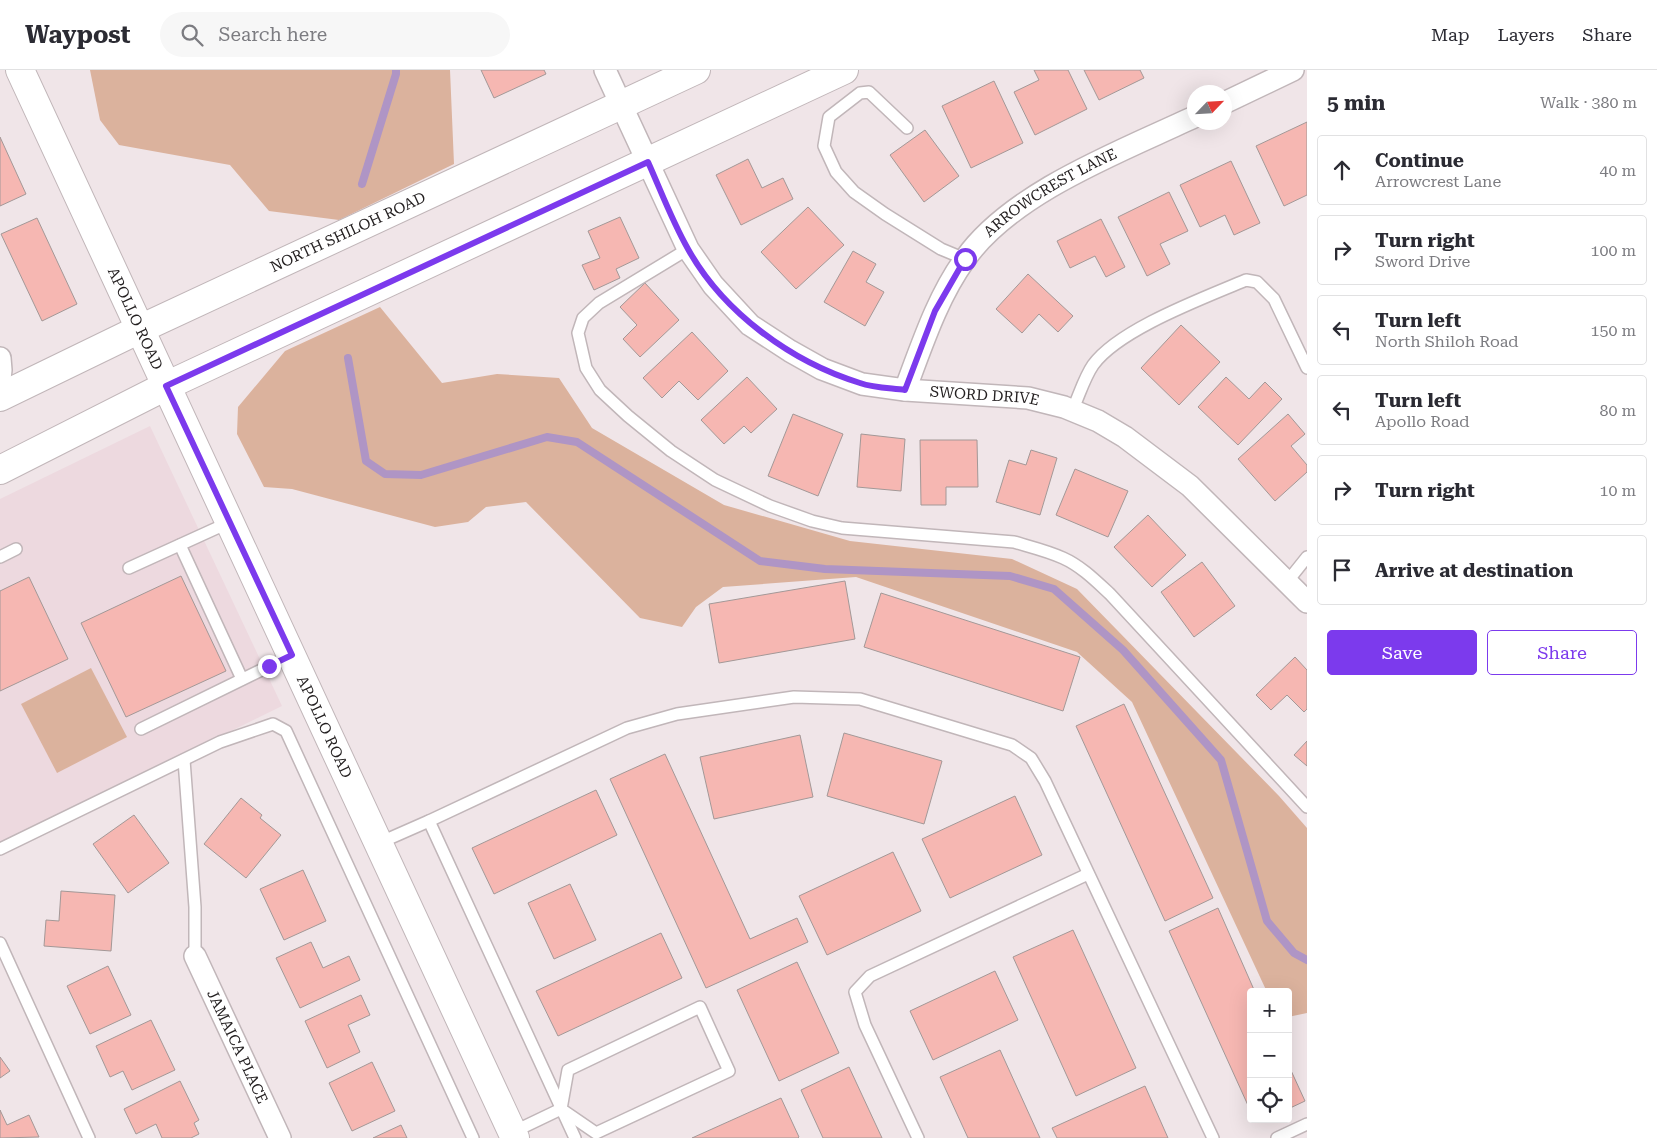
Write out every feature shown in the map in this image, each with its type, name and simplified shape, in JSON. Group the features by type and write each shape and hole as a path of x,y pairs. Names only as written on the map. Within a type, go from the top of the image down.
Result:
{"main road":[{"name":"APOLLO ROAD","path":"20,70 514,1135"},
{"name":"NORTH SHILOH ROAD","path":"0,397 140,329 696,70"},
{"path":"0,470 166,386 844,70"}],"street":[{"name":"SWORD DRIVE","path":"605,70 688,249 713,285 750,325 790,352 822,369 862,384 905,390 1028,398 1098,421 1125,437 1190,486 1307,602"},
{"path":"1232,99 1293,70"},
{"name":"ARROWCREST LANE","path":"905,390 935,311 965,259 996,224 1042,192 1102,160 1187,120"},
{"path":"0,358 0,379"},
{"name":"JAMAICA PLACE","path":"195,956 280,1138"}],"lane":[{"path":"907,128 869,92 860,93 829,117 824,146 836,172 854,192 941,250 965,259"},
{"path":"688,249 599,303 583,318 578,333 586,368 600,390 628,416 671,451 715,480 770,506 812,521 842,528 1014,542 1040,549 1065,559 1088,574 1110,594 1307,807"},
{"path":"1072,411 1093,366 1112,345 1162,316 1246,280 1257,282 1274,299 1307,368"},
{"path":"129,568 230,522"},
{"path":"180,545 242,679"},
{"path":"0,557 16,549"},
{"path":"1287,582 1307,557"},
{"path":"141,728 292,655"},
{"path":"380,843 627,728 676,714 794,697 860,699 1012,745 1031,758 1045,781 1213,1138"},
{"path":"0,849 220,742 273,724 286,731 473,1138"},
{"path":"184,760 195,907 195,956"},
{"path":"429,821 575,1138"},
{"path":"918,1138 865,1024 855,992 870,976 1088,874"},
{"path":"0,943 88,1138"},
{"path":"700,1007 729,1071 596,1133 561,1109 568,1070 700,1007"},
{"path":"514,1135 561,1109"},
{"path":"1277,1138 1307,1124"}],"shaded area":[{"path":"90,70 450,70 454,164 339,220 269,211 230,165 119,145 100,120"},
{"path":"380,307 442,383 497,374 559,378 592,428 724,505 850,541 1012,559 1077,589 1279,796 1307,828 1307,1013 1292,1016 1292,988 1265,988 1132,702 1077,652 856,577 723,587 696,607 682,627 640,618 526,502 486,507 468,522 435,527 292,489 264,487 237,434 238,407 285,351"},
{"path":"150,426 282,706 0,844 0,499"},
{"path":"91,668 127,737 57,773 21,704"}],"building":[{"path":"481,70 544,70 546,74 494,98"},
{"path":"1034,70 1068,70 1087,109 1035,135 1014,92 1039,80"},
{"path":"1084,70 1140,70 1144,78 1099,100"},
{"path":"994,81 1023,143 971,168 942,106"},
{"path":"1307,122 1307,195 1284,206 1256,146"},
{"path":"925,130 959,176 924,202 890,155"},
{"path":"0,137 26,194 0,206"},
{"path":"748,159 762,188 783,178 793,199 741,225 716,175"},
{"path":"1231,161 1260,223 1234,235 1225,215 1200,227 1180,185"},
{"path":"1169,192 1188,231 1160,244 1170,264 1147,276 1118,217"},
{"path":"808,207 844,245 796,289 761,252"},
{"path":"620,217 639,258 616,269 620,278 594,290 582,265 600,258 588,231"},
{"path":"37,218 77,304 42,321 1,234"},
{"path":"1101,219 1125,267 1106,277 1095,256 1070,268 1057,241"},
{"path":"853,251 876,264 866,282 884,292 865,326 824,302"},
{"path":"1028,274 1073,316 1058,332 1039,314 1022,333 996,309"},
{"path":"645,283 679,320 640,357 623,339 637,325 620,307"},
{"path":"1181,325 1220,362 1179,405 1141,368"},
{"path":"692,332 728,371 698,400 679,381 662,398 643,378"},
{"path":"747,377 777,409 751,433 744,426 724,444 701,420"},
{"path":"1226,377 1249,399 1265,382 1282,399 1238,445 1198,407"},
{"path":"793,414 843,434 818,496 768,476"},
{"path":"1288,414 1305,434 1291,446 1307,465 1307,472 1275,501 1238,459"},
{"path":"861,434 905,439 901,491 857,487"},
{"path":"920,440 977,440 978,487 946,487 946,505 921,505"},
{"path":"1031,450 1057,458 1040,515 996,502 1009,460 1026,465"},
{"path":"1075,469 1128,491 1108,537 1056,515"},
{"path":"1148,515 1186,555 1152,587 1114,547"},
{"path":"1202,562 1235,606 1194,637 1161,592"},
{"path":"181,576 226,671 126,717 81,623"},
{"path":"29,577 68,659 0,691 0,591"},
{"path":"845,581 855,639 719,663 709,604"},
{"path":"881,593 1080,657 1063,711 864,647"},
{"path":"1295,657 1307,670 1307,709 1304,712 1287,695 1271,710 1256,695"},
{"path":"1124,704 1213,898 1165,921 1076,726"},
{"path":"844,733 942,761 924,824 827,796"},
{"path":"800,735 813,797 714,819 700,757"},
{"path":"1307,741 1307,766 1294,755"},
{"path":"665,754 750,939 797,918 808,942 706,988 610,779"},
{"path":"596,790 617,835 494,894 472,848"},
{"path":"1015,796 1042,855 950,898 922,839"},
{"path":"241,798 262,815 260,818 281,835 246,878 204,844"},
{"path":"134,815 169,863 128,893 93,844"},
{"path":"893,852 921,911 827,955 799,896"},
{"path":"303,870 326,921 284,940 260,889"},
{"path":"570,884 596,940 554,959 528,903"},
{"path":"61,891 115,895 111,951 44,946 46,920 59,921"},
{"path":"1218,908 1253,988 1247,988 1247,1103 1169,931"},
{"path":"1073,930 1136,1068 1076,1096 1013,957"},
{"path":"661,933 682,978 558,1036 536,991"},
{"path":"311,942 323,968 349,956 360,980 300,1008 276,958"},
{"path":"797,962 839,1053 779,1081 737,990"},
{"path":"108,966 131,1015 90,1034 67,986"},
{"path":"995,971 1018,1020 933,1060 910,1011"},
{"path":"361,995 370,1015 348,1025 360,1052 327,1068 305,1021"},
{"path":"151,1020 175,1070 132,1090 123,1071 110,1077 96,1046"},
{"path":"1000,1050 1040,1138 968,1138 940,1077"},
{"path":"0,1057 10,1071 0,1078"},
{"path":"372,1062 395,1111 352,1131 329,1083"},
{"path":"849,1067 882,1138 823,1138 801,1090"},
{"path":"1292,1073 1305,1101 1292,1107"},
{"path":"180,1081 199,1120 194,1123 199,1134 191,1138 162,1138 156,1124 136,1134 124,1109"},
{"path":"1145,1086 1168,1138 1057,1138 1052,1128"},
{"path":"781,1098 798,1138 692,1138"},
{"path":"0,1110 7,1125 29,1115 39,1137 0,1138"},
{"path":"401,1125 407,1138 373,1138"}],"waterway":[{"path":"362,184 396,70"},
{"path":"348,358 366,461 385,474 421,475 547,437 577,442 760,561 825,569 1010,576 1054,589 1123,650 1221,760 1267,921 1294,953 1307,960"}],"route":[{"path":"269,666 292,655 166,386 648,162 688,249 713,285 750,325 790,352 822,369 862,384 905,390 935,311 965,259"}]}
